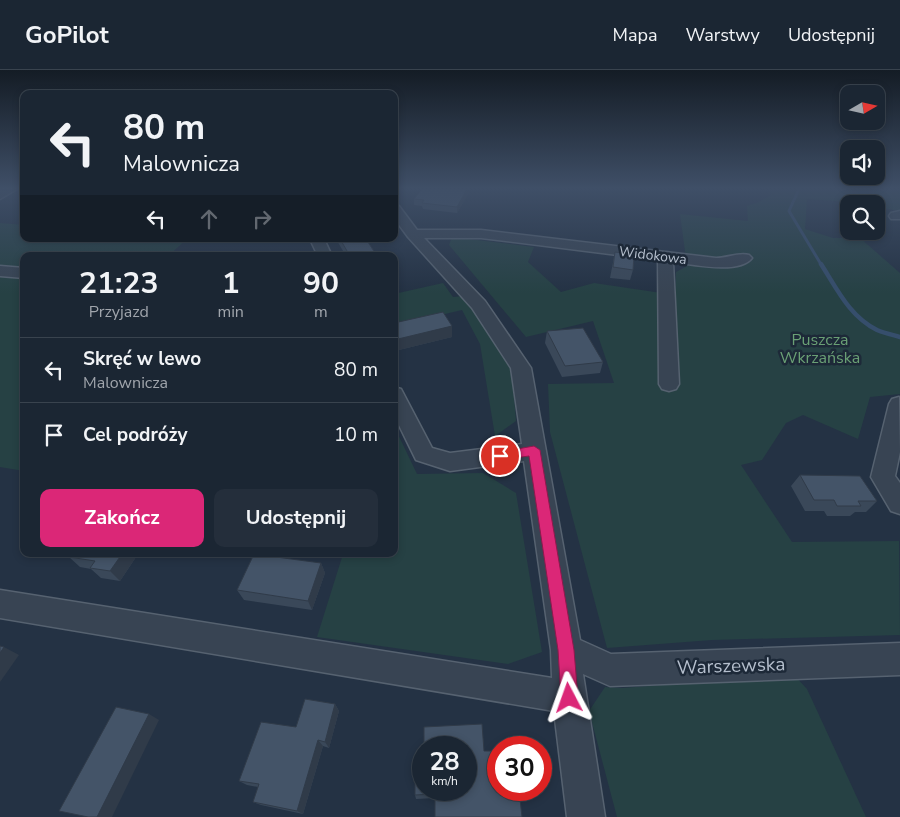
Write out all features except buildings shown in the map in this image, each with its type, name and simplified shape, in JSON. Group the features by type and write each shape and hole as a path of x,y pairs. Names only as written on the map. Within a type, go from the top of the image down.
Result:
{"street":[{"path":"405,224 479,305 521,368 566,650 569,698 586,817"},
{"name":"Widokowa","path":"412,224 435,232 481,234 727,264 744,258"},
{"path":"665,257 669,384"},
{"path":"0,271 20,273"},
{"path":"398,402 424,454 450,462 534,450"},
{"path":"899,404 883,477 900,504"},
{"path":"0,604 569,698"},
{"name":"Warszewska","path":"566,650 610,670 900,659"}],"green space":[{"path":"0,224 20,225 20,242 184,242 172,252 20,252 20,470 0,467"},
{"name":"Puszcza Wkrzańska","path":"681,224 805,224 805,229 833,238 840,238 840,240 862,240 900,273 900,394 870,397 858,439 803,415 786,423 762,460 741,465 792,542 899,541 900,635 712,640 607,648 550,432 548,384 614,383 593,321 526,337 449,245 452,237 534,247 528,262 561,292 594,283 675,295 676,272 687,266"},
{"path":"443,283 453,297 464,296 484,321 512,369 516,421 495,436 480,344 462,310 398,325 398,293"},
{"path":"398,434 417,474 483,473 516,493 542,652 508,664 317,637 342,557 398,557"},
{"path":"794,675 807,689 866,817 617,817 589,711 605,687 622,688"}],"waterway":[{"path":"797,224 822,266"},
{"path":"821,264 845,302 859,318 877,330 900,337"}],"route":[{"path":"500,456 534,450 566,650 569,698"}]}
